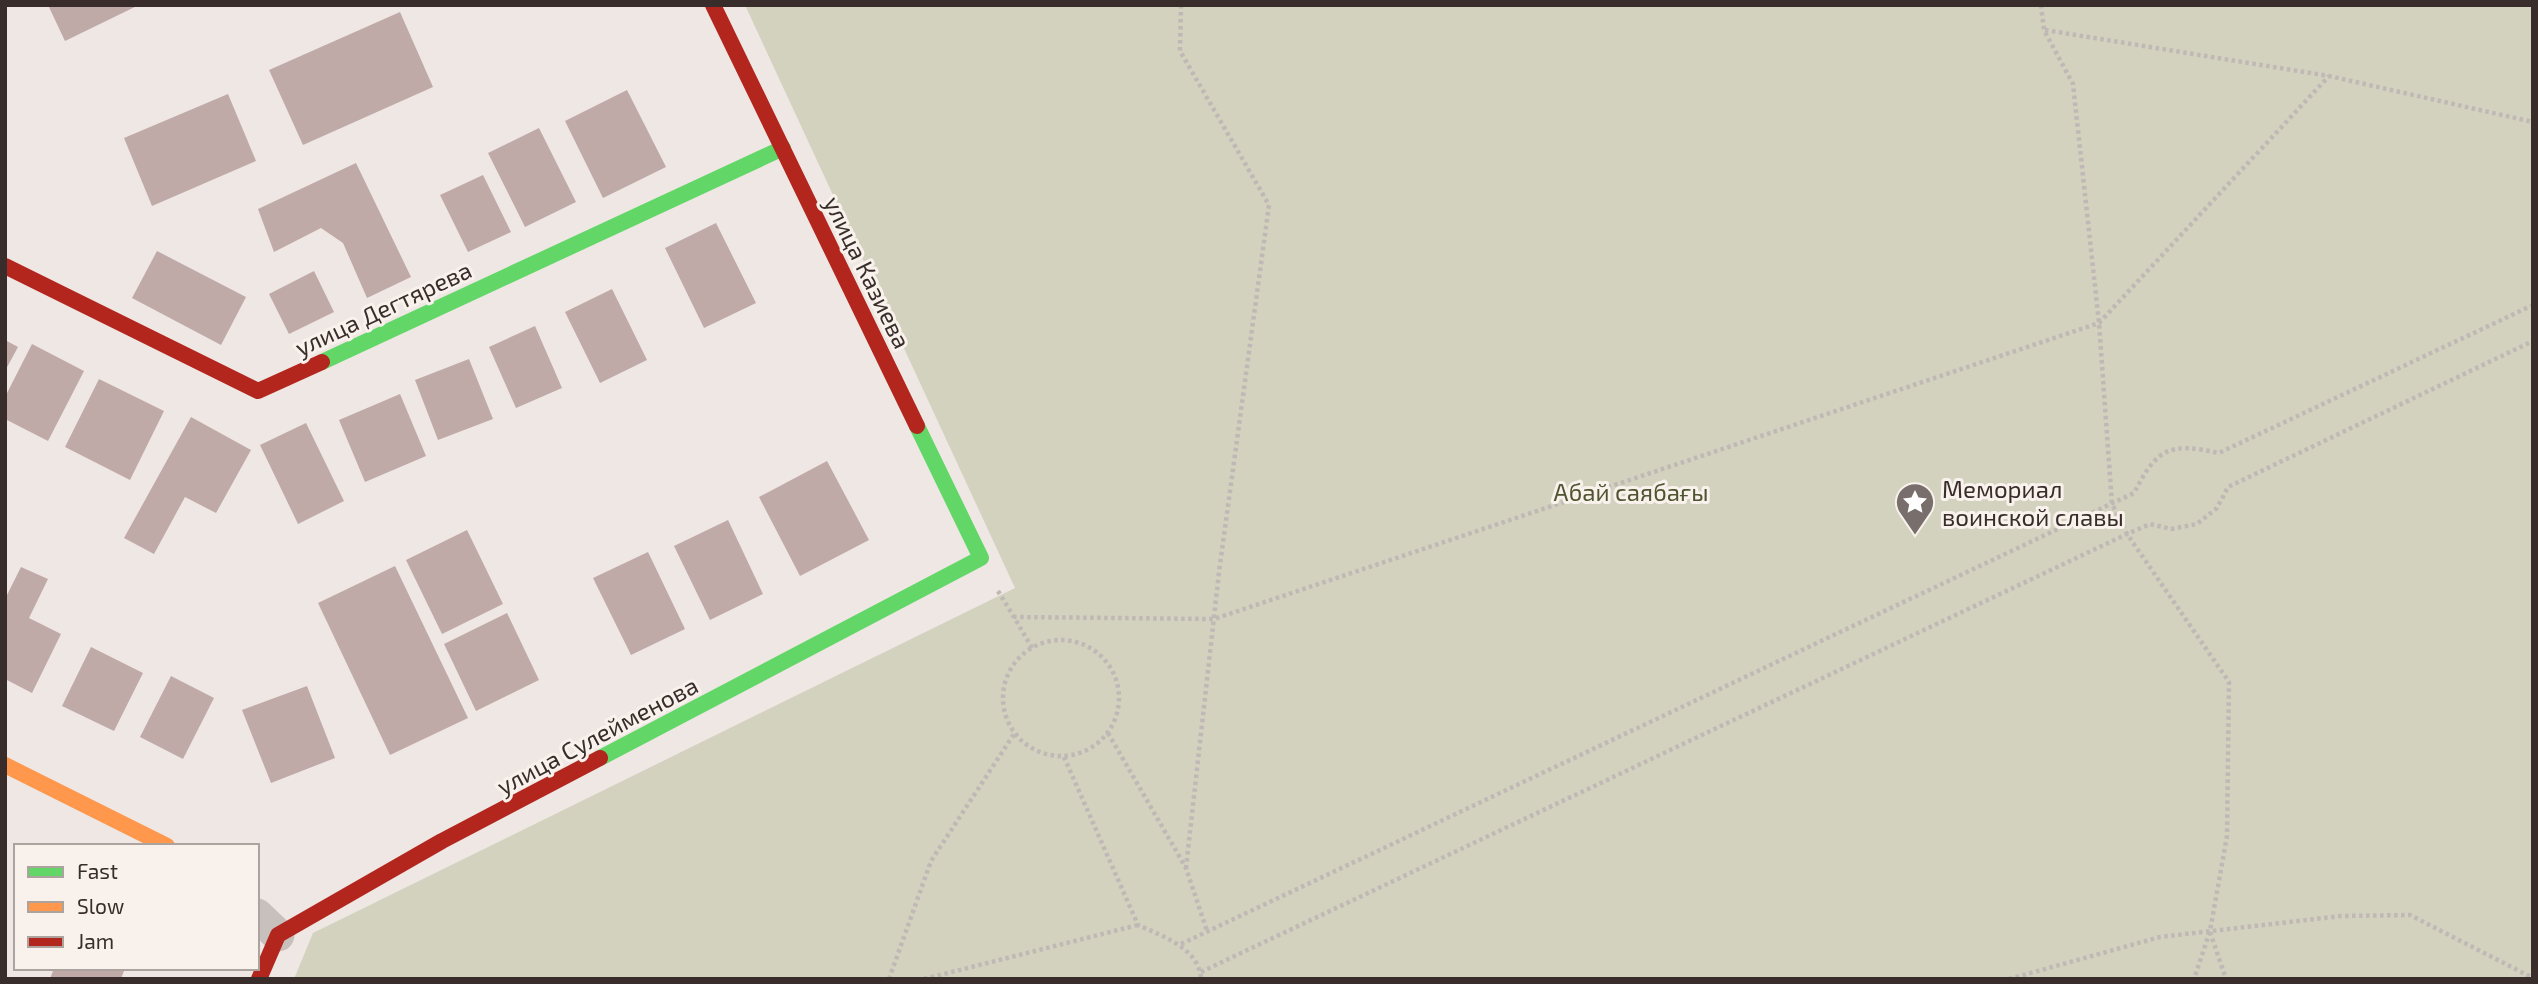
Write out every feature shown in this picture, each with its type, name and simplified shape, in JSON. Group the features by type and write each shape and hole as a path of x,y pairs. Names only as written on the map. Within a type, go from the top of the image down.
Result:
{"street":[{"name":"улица Казиева","path":"713,5 981,558"},
{"name":"улица Дегтярева","path":"5,266 258,391 783,148"},
{"name":"улица Сулейменова","path":"259,979 268,925 442,841 981,558"},
{"path":"5,765 163,844"}],"path":[{"path":"1181,5 1180,51 1269,205 1214,619 1186,868"},
{"path":"2041,5 2044,30 2073,84 2099,323 2112,504 2127,534 2229,682 2227,836 2210,932 2194,979"},
{"path":"2044,30 2329,76 2533,122"},
{"path":"1032,648 1014,617 1214,619 2099,323 2329,76"},
{"path":"1181,944 2134,493 2146,471 2162,452 2192,447 2219,453 2533,305"},
{"path":"1201,972 2127,534 2150,524 2171,529 2197,524 2217,508 2228,486 2533,341"},
{"path":"1051,641 1070,641 1088,647 1104,659 1115,676 1119,695 1117,715 1108,733 1096,745 1064,757 1045,755 1028,747 1014,734 1005,716 1002,697 1006,677 1016,660 1032,648 1051,641"},
{"path":"1108,733 1186,868 1207,931"},
{"path":"889,979 931,862 1014,734"},
{"path":"1064,757 1138,925"},
{"path":"2010,979 2160,937 2341,916 2410,915 2533,978"},
{"path":"924,979 1138,925 1181,944 1201,972 1201,979"},
{"path":"2210,932 2226,979"}],"green space":[{"name":"Абай саябағы","path":"745,5 2533,5 2533,979 294,979 313,933 1015,588"}],"building":[{"path":"48,5 139,5 65,41"},
{"path":"400,12 433,87 303,145 269,70"},
{"path":"627,90 666,167 603,198 565,121"},
{"path":"228,94 256,161 152,206 124,138"},
{"path":"539,128 576,202 525,227 488,153"},
{"path":"356,163 411,277 367,298 343,243 321,228 274,252 258,209"},
{"path":"483,175 511,232 468,252 440,195"},
{"path":"716,223 756,303 704,328 665,248"},
{"path":"157,251 246,297 221,345 132,298"},
{"path":"314,271 334,312 289,334 269,294"},
{"path":"612,289 647,360 600,383 565,312"},
{"path":"535,326 562,388 516,408 489,347"},
{"path":"5,340 18,347 5,371"},
{"path":"32,344 84,371 48,441 5,419 5,397"},
{"path":"469,359 493,419 438,440 415,380"},
{"path":"99,379 164,411 130,480 65,447"},
{"path":"400,394 426,456 365,482 339,420"},
{"path":"191,417 251,450 216,513 185,497 154,554 124,538"},
{"path":"306,423 344,501 298,524 260,445"},
{"path":"827,461 869,540 800,576 759,497"},
{"path":"728,520 763,594 710,620 674,546"},
{"path":"467,530 503,604 442,634 406,560"},
{"path":"648,552 685,629 631,655 593,578"},
{"path":"395,566 468,718 390,755 318,603"},
{"path":"21,567 48,579 29,618 61,634 32,693 5,679 5,599"},
{"path":"507,613 539,680 476,711 444,644"},
{"path":"91,647 143,673 114,731 62,706"},
{"path":"171,676 214,698 183,759 140,737"},
{"path":"307,686 335,758 271,783 242,710"},
{"path":"53,970 124,970 121,979 50,979"}],"traffic: fast":[{"path":"322,362 783,148"},
{"path":"600,758 981,558 917,426"}],"traffic: slow":[{"path":"5,765 163,844"}],"traffic: jam":[{"path":"713,5 917,426"},
{"path":"5,266 258,391 322,362"},
{"path":"259,979 278,935 442,841 600,758"}],"place":[{"name":"Мемориал воинской славы","path":"1915,536"}]}
